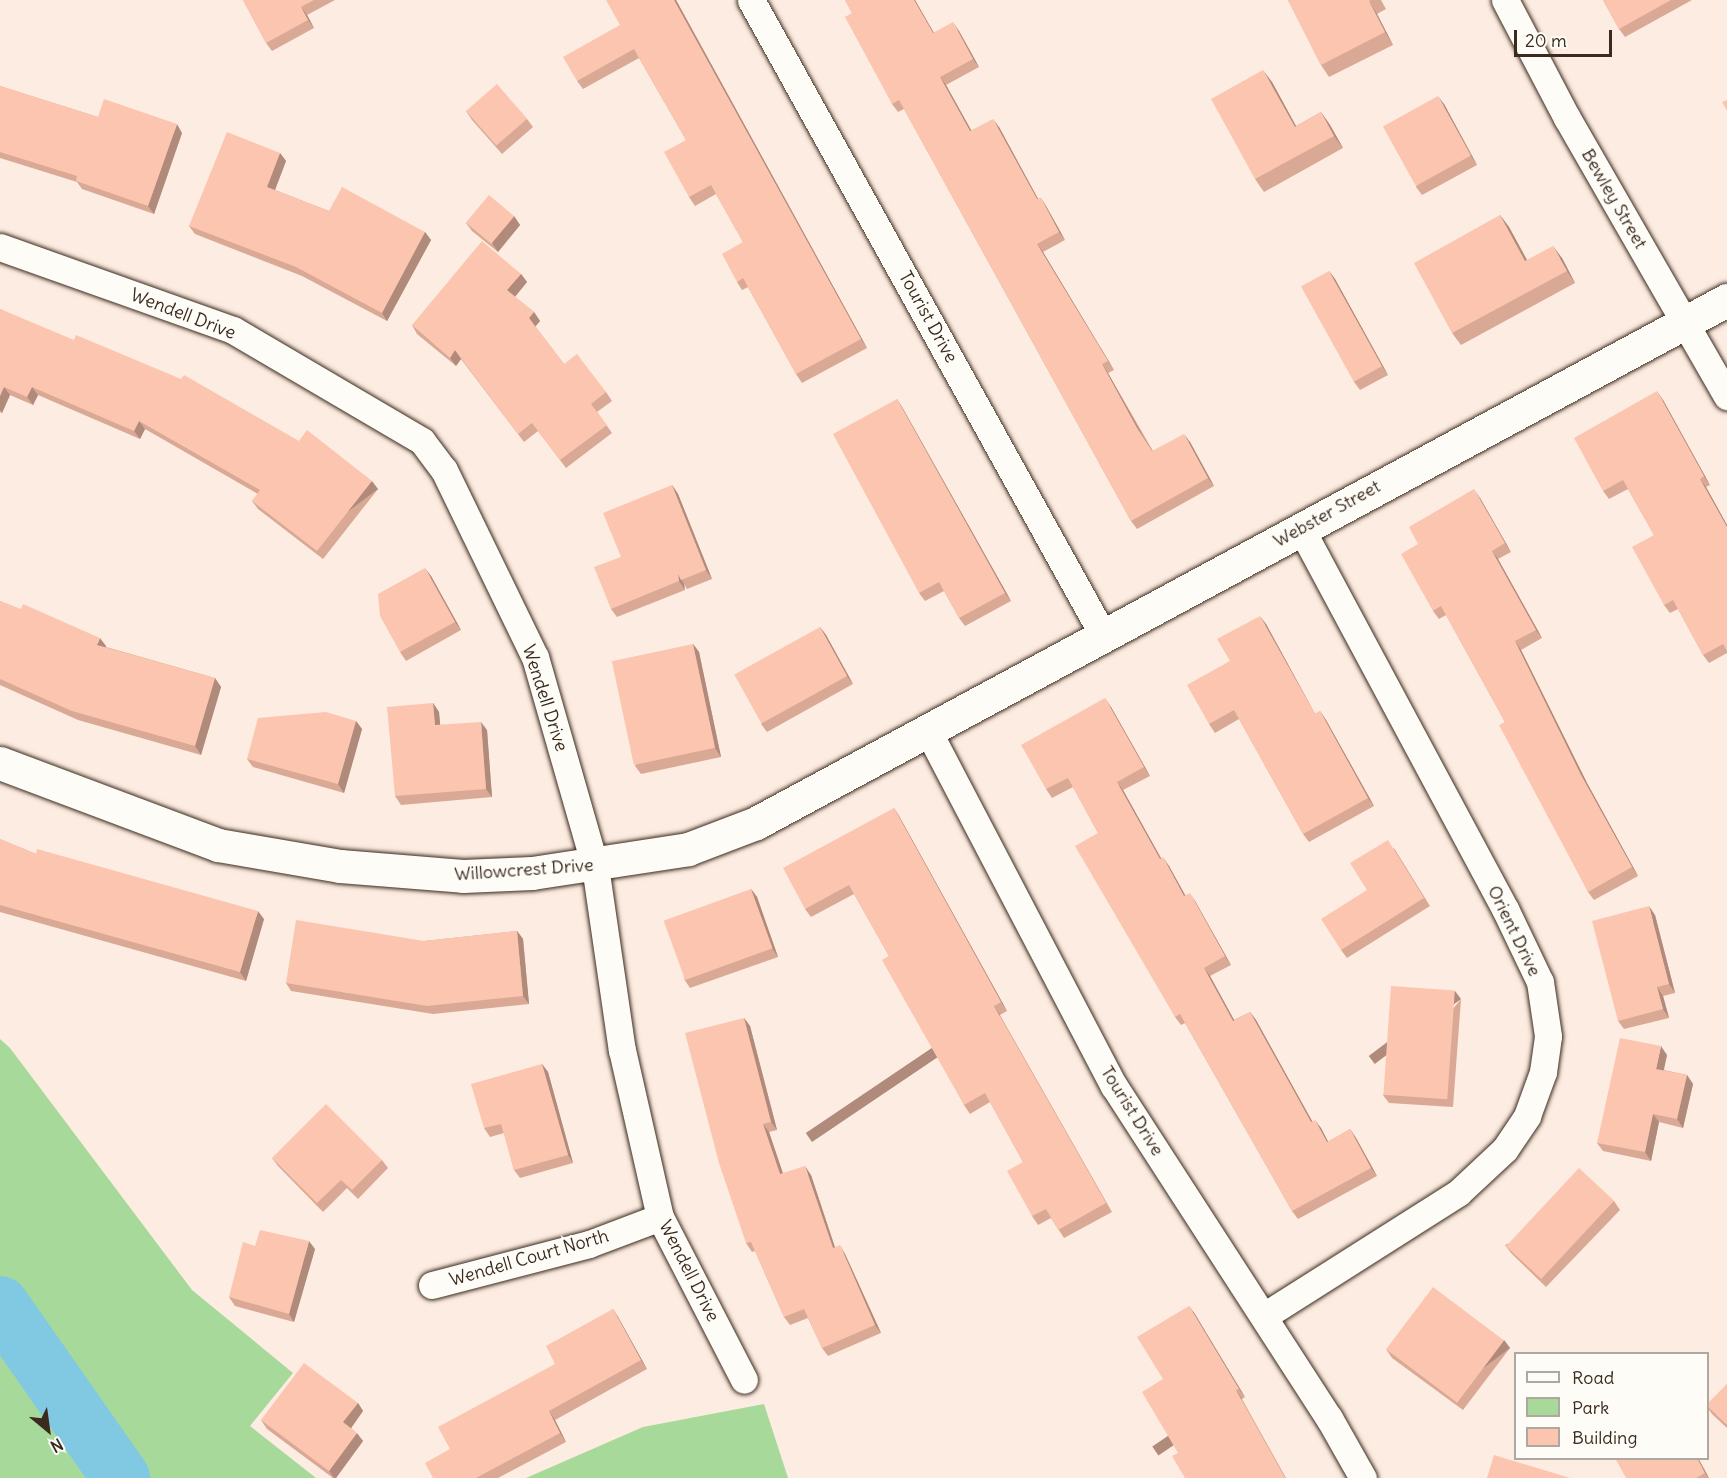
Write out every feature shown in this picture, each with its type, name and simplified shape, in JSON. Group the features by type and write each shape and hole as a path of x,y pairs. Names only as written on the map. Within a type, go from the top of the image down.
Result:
{"street":[{"name":"Tourist Drive","path":"751,0 1103,635"},
{"name":"Bewley Street","path":"1505,0 1727,396"},
{"name":"Wendell Drive","path":"0,247 233,330 422,441 444,470 535,657 595,866 622,1050 660,1216 744,1380"},
{"name":"Webster Street","path":"927,729 1727,300"},
{"name":"Orient Drive","path":"1264,1316 1458,1193 1505,1149 1527,1116 1543,1072 1548,1036 1540,982 1505,909 1301,529"},
{"name":"Tourist Drive","path":"927,729 1114,1086 1264,1316 1363,1478"},
{"name":"Willowcrest Drive","path":"0,763 218,845 340,866 464,876 595,866 688,849 756,823 927,729"},
{"name":"Wendell Court North","path":"432,1285 589,1244 660,1216"}],"green space":[{"path":"0,1039 10,1048 192,1290 293,1373 250,1426 316,1478 0,1478"},
{"path":"764,1404 788,1478 526,1478 643,1427"}],"building":[{"path":"243,0 314,0 301,7 308,20 266,43"},
{"path":"606,0 674,0 861,339 796,374 743,278 737,282 722,254 743,242 711,185 689,197 664,152 686,140 634,49 577,81 563,57 620,25"},
{"path":"845,0 914,0 933,33 953,22 973,59 940,77 970,131 993,119 1037,199 1041,198 1059,232 1037,244 1108,361 1102,364 1152,451 1184,434 1208,478 1131,521 899,100 892,104 845,17 852,13"},
{"path":"1288,0 1371,0 1369,1 1385,32 1321,65"},
{"path":"1603,0 1671,0 1619,29"},
{"path":"1263,70 1295,127 1321,112 1334,136 1255,179 1211,99"},
{"path":"497,84 527,119 496,146 466,111"},
{"path":"0,86 98,117 104,99 177,124 148,206 76,181 77,176 0,152"},
{"path":"1438,96 1471,155 1416,186 1383,127"},
{"path":"1727,100 1727,111 1722,102"},
{"path":"227,132 280,153 267,187 329,211 342,187 425,232 382,313 296,267 189,226"},
{"path":"489,195 514,216 491,244 466,223"},
{"path":"1500,215 1525,261 1553,246 1567,271 1452,333 1414,263"},
{"path":"482,241 521,274 507,290 534,312 529,318 564,364 577,354 606,392 591,404 607,425 560,460 532,423 518,434 455,350 450,358 412,325"},
{"path":"1329,271 1382,366 1354,382 1301,287"},
{"path":"0,309 74,340 76,335 181,379 184,375 299,441 307,430 372,481 317,551 252,501 260,490 139,421 134,431 32,387 27,397 4,387 0,396"},
{"path":"1657,391 1704,476 1700,479 1727,527 1727,651 1723,644 1703,655 1673,600 1664,605 1632,547 1654,535 1623,480 1603,491 1574,438"},
{"path":"897,399 1005,593 959,618 939,582 919,593 833,434"},
{"path":"672,485 706,570 681,580 678,574 679,581 611,609 594,567 621,557 603,513"},
{"path":"1474,489 1505,543 1492,551 1536,630 1515,641 1581,775 1632,867 1588,892 1499,725 1505,722 1441,606 1433,611 1401,554 1418,544 1409,527"},
{"path":"425,568 455,622 400,652 380,616 378,594"},
{"path":"0,601 21,609 23,604 100,638 97,645 215,678 195,746 72,711 0,679"},
{"path":"1260,616 1315,714 1320,711 1368,798 1303,834 1234,710 1209,724 1187,685 1230,661 1217,639"},
{"path":"820,627 847,676 761,723 734,675"},
{"path":"693,644 715,748 634,765 612,661"},
{"path":"1105,698 1144,767 1117,782 1160,859 1163,857 1184,896 1190,893 1225,956 1204,968 1233,1021 1250,1012 1311,1122 1315,1120 1327,1142 1350,1129 1371,1168 1292,1211 1180,1014 1175,1017 1075,846 1098,833 1068,778 1046,789 1021,745"},
{"path":"433,703 435,725 481,722 486,789 395,796 387,707"},
{"path":"326,712 356,721 338,784 247,759 258,718"},
{"path":"894,808 1001,1002 994,1006 1106,1203 1058,1230 1046,1209 1032,1216 1007,1171 1023,1162 985,1093 964,1105 882,960 889,956 849,885 805,909 783,868"},
{"path":"0,839 36,854 37,849 258,911 240,972 0,905"},
{"path":"1388,840 1424,898 1341,950 1321,919 1367,890 1350,863"},
{"path":"751,889 773,948 685,980 664,921"},
{"path":"1649,906 1669,984 1657,987 1663,1009 1618,1021 1592,921"},
{"path":"296,920 424,941 517,931 523,996 427,1006 286,983"},
{"path":"1391,986 1455,990 1447,1099 1383,1095"},
{"path":"744,1018 771,1122 763,1124 780,1174 805,1166 833,1248 840,1245 875,1325 822,1348 804,1309 784,1317 751,1242 746,1243 719,1163 685,1033"},
{"path":"1620,1038 1661,1046 1656,1069 1687,1075 1677,1119 1653,1114 1645,1152 1597,1143"},
{"path":"542,1064 568,1155 514,1170 501,1124 484,1128 471,1084"},
{"path":"326,1104 382,1160 352,1190 341,1180 317,1203 272,1158"},
{"path":"1579,1168 1614,1201 1541,1279 1506,1246"},
{"path":"260,1230 309,1241 289,1314 229,1297 243,1242 255,1246"},
{"path":"1433,1287 1504,1341 1457,1403 1386,1349"},
{"path":"1189,1306 1239,1389 1236,1390 1285,1478 1185,1478 1172,1456 1178,1453 1142,1392 1163,1379 1137,1337"},
{"path":"613,1309 641,1360 549,1411 560,1433 476,1478 433,1478 425,1463 450,1449 438,1427 555,1364 546,1346"},
{"path":"304,1363 358,1403 343,1422 357,1433 329,1471 261,1420"},
{"path":"1727,1384 1727,1425 1709,1408 1709,1402"},
{"path":"1494,1455 1570,1478 1487,1478"},
{"path":"1616,1460 1698,1460 1705,1473 1696,1478 1626,1478"}],"waterway":[{"path":"0,1305 121,1478"}]}
